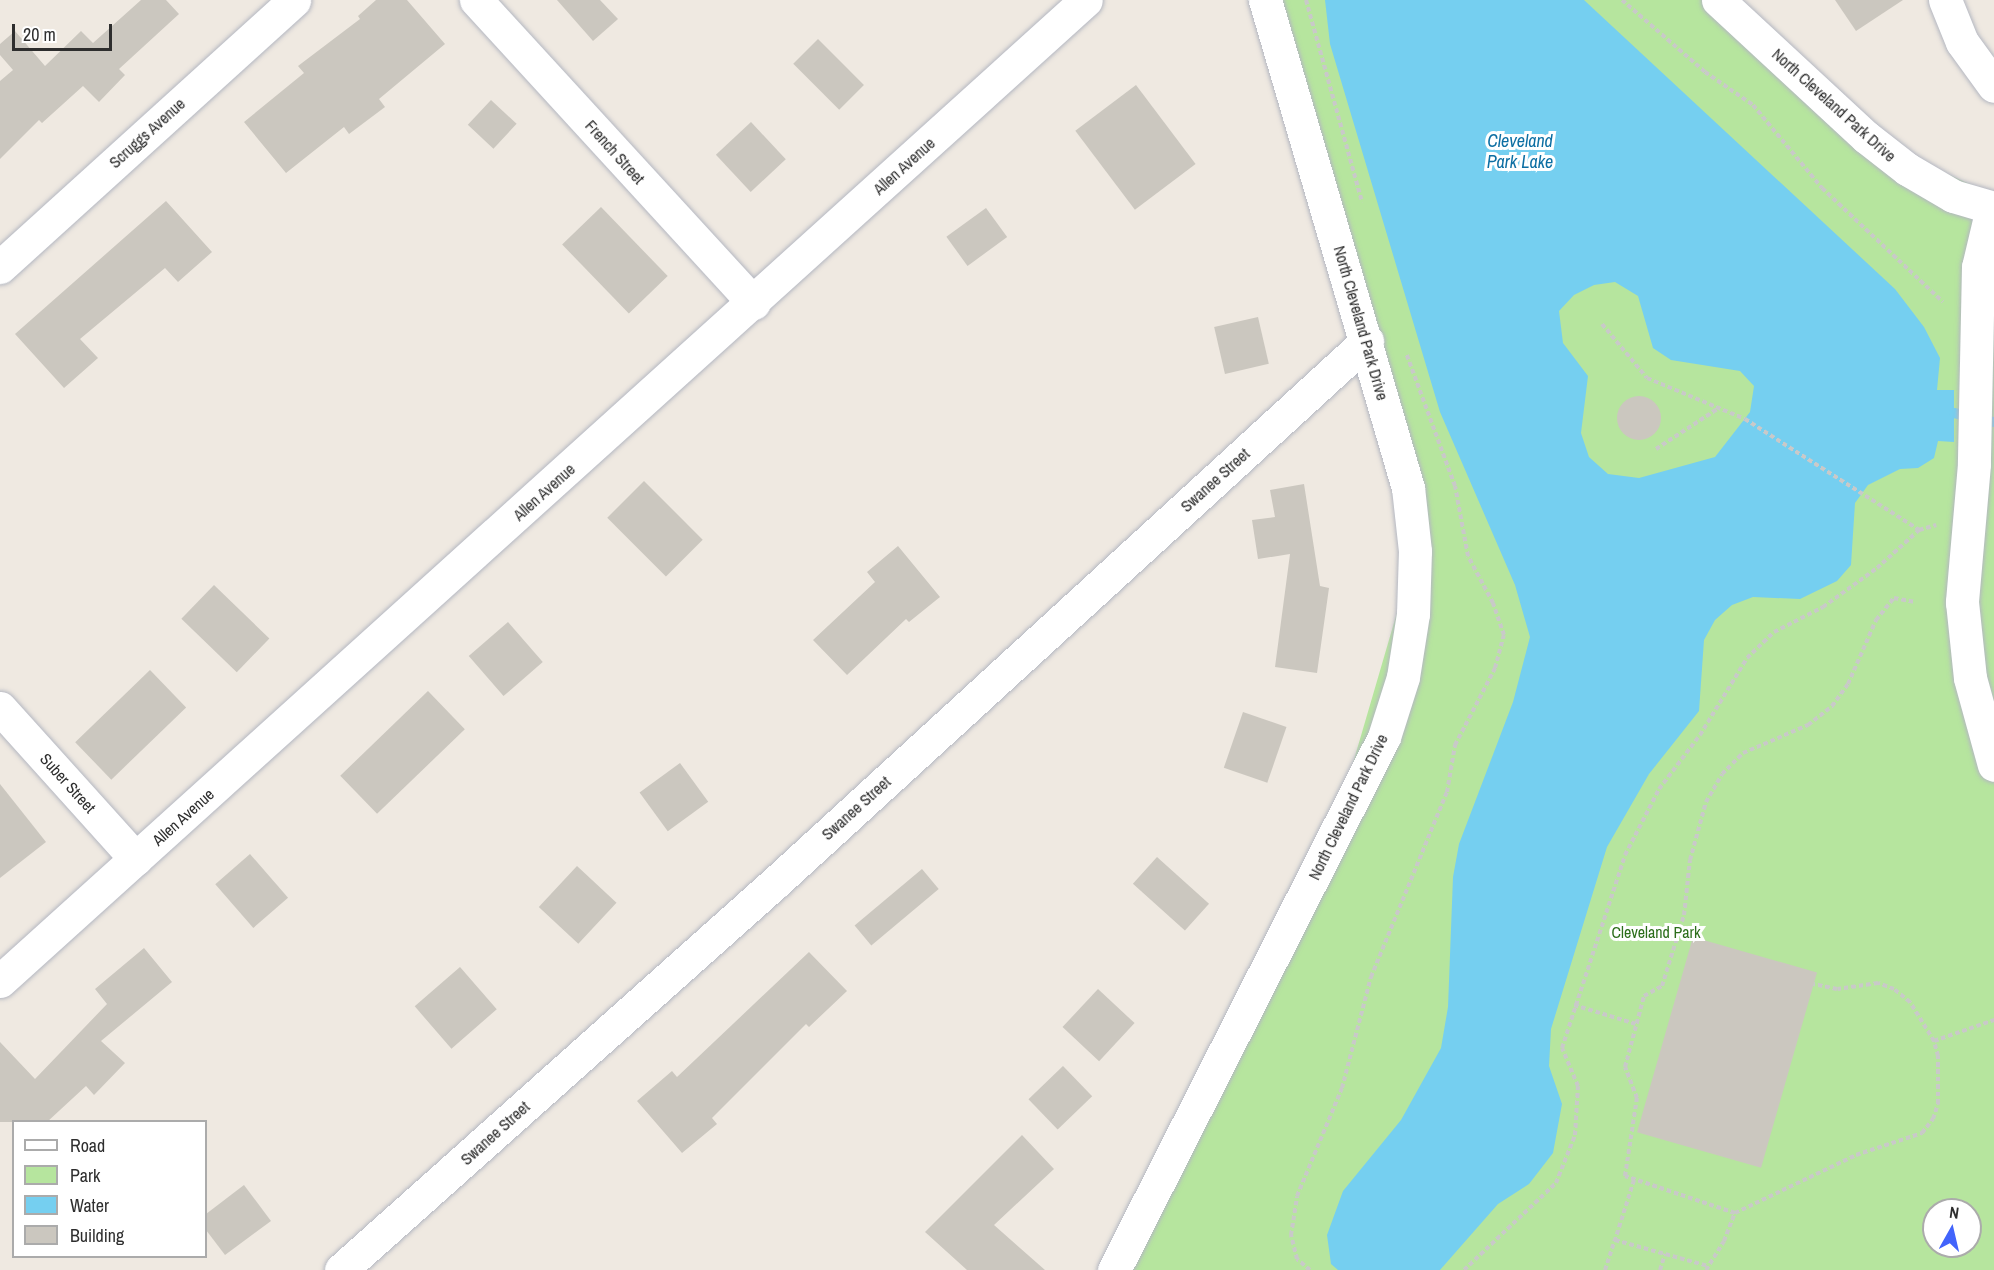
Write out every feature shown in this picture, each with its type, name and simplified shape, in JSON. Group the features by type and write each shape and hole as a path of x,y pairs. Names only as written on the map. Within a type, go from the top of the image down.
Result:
{"street":[{"name":"Scruggs Avenue","path":"0,267 294,0"},
{"name":"French Street","path":"476,0 754,303"},
{"name":"Allen Avenue","path":"0,981 754,303 1086,0"},
{"name":"North Cleveland Park Drive","path":"1115,1269 1357,795 1384,737 1403,677 1413,614 1413,540 1408,488 1367,341 1265,0"},
{"name":"North Cleveland Park Drive","path":"1718,0 1866,136 1907,169 1953,196 1993,208"},
{"path":"1945,0 1962,42 1994,86"},
{"path":"1993,208 1978,267 1974,464 1962,602 1970,678 1994,765"},
{"name":"Swanee Street","path":"341,1270 777,881 1367,341"},
{"name":"Suber Street","path":"0,708 136,859"}],"path":[{"path":"1622,0 1705,72 1753,105 1822,188 1977,339"},
{"path":"1602,324 1647,378 1745,419 1863,492 1919,530"},
{"path":"1656,449 1720,408"},
{"path":"1464,1270 1556,1183 1575,1136 1578,1086 1562,1048 1574,1005 1625,855 1659,789 1706,727 1747,658 1774,632 1823,607 1877,568 1919,530 1970,514"},
{"path":"1735,1213 1625,1176 1637,1098 1625,1066 1644,996 1662,986 1684,915 1690,860 1706,802 1722,774 1743,753 1808,725 1832,706 1848,684 1882,612 1894,598 1914,602"},
{"path":"1615,1240 1707,1268 1724,1241 1735,1213 1856,1155 1922,1132 1938,1104 1934,1041 1910,1002 1894,989 1878,983 1837,989 1814,984"},
{"path":"1574,1005 1636,1024"},
{"path":"1934,1041 1994,1020"},
{"path":"1605,1270 1634,1180"},
{"path":"1660,1270 1665,1254"}],"green space":[{"name":"Cleveland Park","path":"1264,0 1715,0 1866,137 1994,195 1994,1270 1127,1270 1327,852 1415,551"}],"water":[{"name":"Cleveland Park Lake","path":"1325,0 1584,0 1895,289 1924,327 1940,358 1937,390 1954,390 1954,442 1938,441 1934,458 1918,468 1900,469 1868,485 1855,503 1851,565 1837,581 1800,599 1753,597 1732,605 1715,620 1704,640 1699,711 1649,774 1607,847 1551,1029 1549,1066 1562,1104 1553,1153 1529,1184 1498,1204 1440,1270 1338,1270 1331,1264 1327,1235 1343,1191 1401,1120 1441,1048 1448,1007 1453,877 1459,844 1513,702 1530,637 1515,585 1440,412 1330,44","holes":["1615,282 1638,296 1653,348 1671,360 1740,371 1754,386 1750,412 1715,457 1639,478 1608,474 1589,457 1581,433 1588,376 1563,343 1559,311 1574,295 1594,285"]}],"building":[{"path":"141,0 166,0 179,14 119,69 125,75 99,102 83,86 42,123 39,120 0,159 0,81 13,70 0,55 0,44 15,31 45,66 81,31 93,43"},
{"path":"376,0 407,0 445,44 379,99 385,107 349,134 344,127 286,173 244,122 304,73 298,66 360,19 358,16"},
{"path":"557,0 600,0 618,19 593,41"},
{"path":"1835,0 1903,0 1856,31"},
{"path":"818,39 864,85 839,110 793,64"},
{"path":"1136,85 1196,164 1135,210 1075,131"},
{"path":"491,100 517,124 493,149 468,125"},
{"path":"751,122 786,159 751,192 716,155"},
{"path":"166,201 212,252 178,282 165,268 80,339 98,358 64,388 15,334"},
{"path":"601,207 668,276 629,314 562,245"},
{"path":"986,208 1007,237 968,266 946,237"},
{"path":"1258,317 1269,364 1225,374 1214,327"},
{"path":"1639,396 1654,403 1661,418 1654,433 1639,440 1624,433 1617,418 1624,403"},
{"path":"644,481 703,540 666,576 607,518"},
{"path":"1304,484 1320,586 1329,588 1317,673 1275,667 1290,554 1258,559 1252,520 1275,517 1270,490"},
{"path":"898,546 940,597 909,622 906,619 847,675 813,640 875,582 867,572"},
{"path":"214,585 269,638 237,672 181,619"},
{"path":"508,622 543,662 504,696 469,656"},
{"path":"150,670 186,707 111,780 75,742"},
{"path":"428,691 465,729 377,814 340,776"},
{"path":"1243,712 1286,727 1267,783 1224,768"},
{"path":"680,763 708,802 668,831 640,792"},
{"path":"0,784 46,842 0,878"},
{"path":"250,854 288,898 253,928 215,884"},
{"path":"1157,857 1209,904 1185,931 1133,884"},
{"path":"577,866 616,903 578,944 539,907"},
{"path":"922,869 939,889 871,945 855,926"},
{"path":"1693,937 1817,973 1761,1168 1637,1132"},
{"path":"144,948 172,982 101,1041 125,1063 94,1095 86,1086 49,1120 0,1122 0,1042 35,1079 107,1004 95,989"},
{"path":"809,952 847,991 809,1027 806,1024 712,1118 717,1124 682,1153 637,1101 672,1071 677,1077"},
{"path":"460,967 497,1009 451,1049 415,1006"},
{"path":"1098,989 1135,1023 1099,1061 1063,1027"},
{"path":"1063,1066 1092,1096 1058,1130 1028,1099"},
{"path":"1022,1135 1054,1169 994,1225 1045,1270 967,1270 925,1232"},
{"path":"244,1185 271,1221 225,1255 207,1231 207,1213"}],"waterway":[{"path":"1954,413 1994,422"}]}
